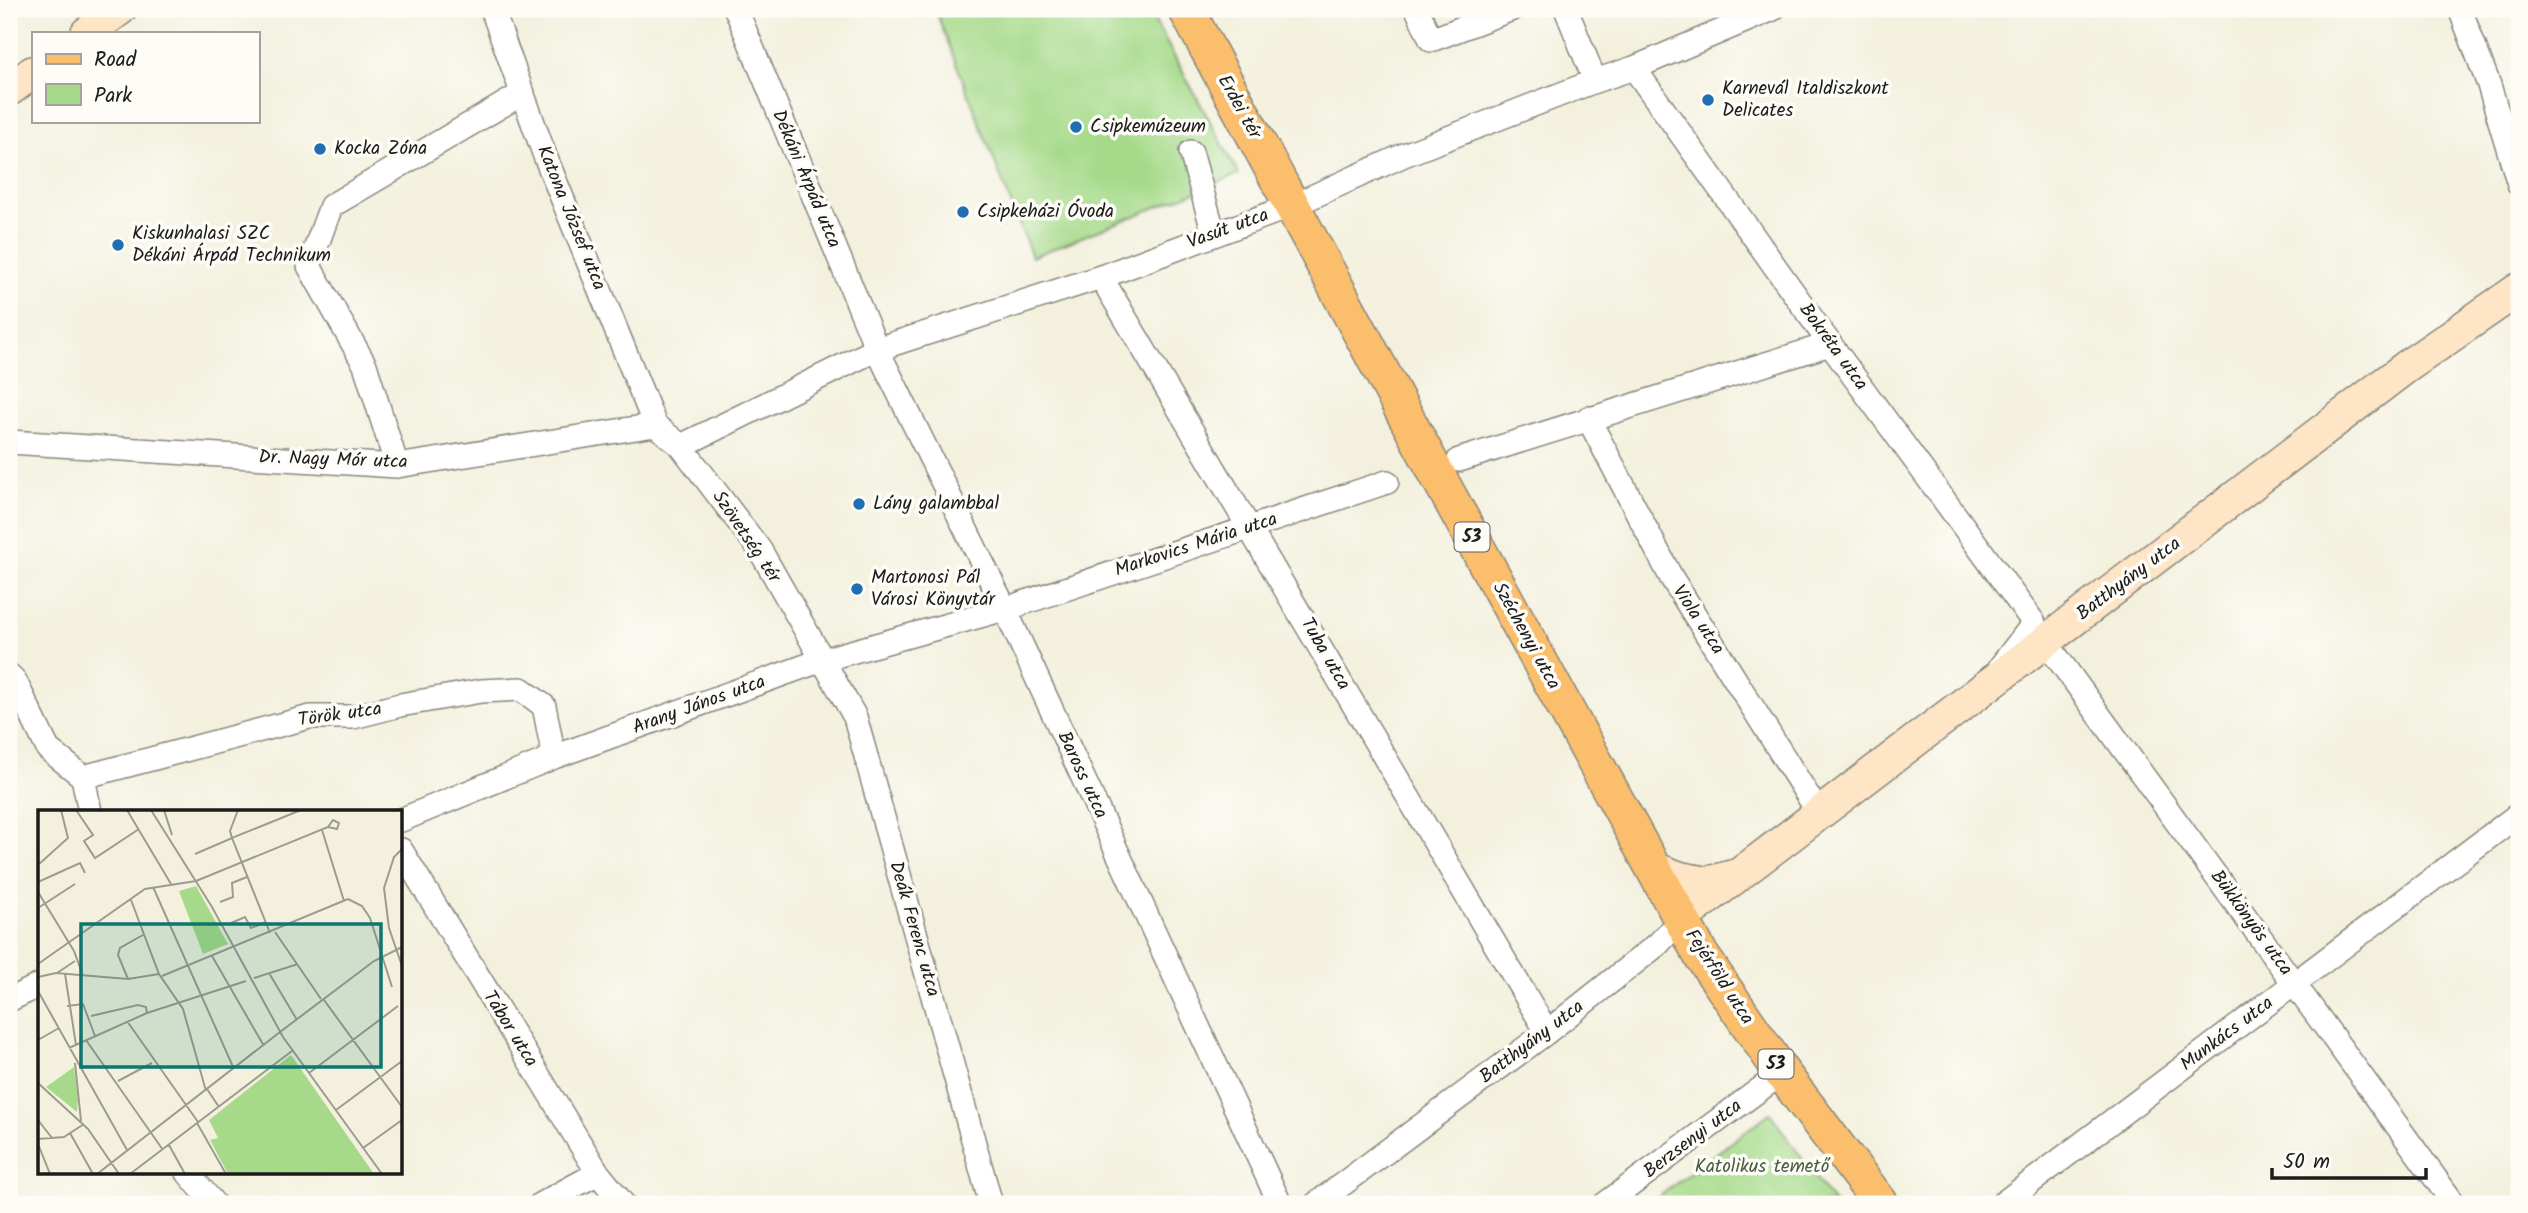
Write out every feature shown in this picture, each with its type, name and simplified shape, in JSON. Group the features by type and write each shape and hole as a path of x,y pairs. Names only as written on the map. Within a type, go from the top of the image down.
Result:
{"main road":[{"path":"88,32 120,9"},
{"name":"Erdei tér","path":"1186,9 1293,205"},
{"path":"9,90 32,73"},
{"name":"Széchenyi utca","path":"1293,205 1427,455 1682,918"},
{"name":"Batthyány utca","path":"1682,918 1984,689 2040,633 2406,367 2519,289"},
{"name":"Batthyány utca","path":"1653,868 1681,878 1707,883 1741,874"},
{"name":"Fejérföld utca","path":"1682,918 1702,954 1782,1073 1881,1204"}],"street":[{"name":"Katona József utca","path":"492,9 545,156 655,425"},
{"name":"Dékáni Árpád utca","path":"736,9 877,349"},
{"path":"1417,9 1431,40 1512,9"},
{"path":"1566,9 1595,81"},
{"name":"Vasút utca","path":"681,446 877,349 1101,277 1293,205 1404,155 1634,68 1773,9"},
{"path":"2460,9 2489,85 2519,184"},
{"name":"Bokréta utca","path":"1634,68 2040,633"},
{"path":"397,466 365,365 309,267 331,206 523,93"},
{"path":"1191,152 1214,234"},
{"name":"Tuba utca","path":"1101,277 1251,527 1546,1032"},
{"path":"1459,460 1830,344"},
{"name":"Baross utca","path":"877,349 1005,609 1280,1204"},
{"name":"Viola utca","path":"1588,418 1671,577 1820,815"},
{"name":"Szövetség tér","path":"655,425 681,446 760,550 822,660"},
{"name":"Dr. Nagy Mór utca","path":"11,438 397,466 655,425"},
{"name":"Markovics Mária utca","path":"1005,609 1387,482"},
{"name":"Arany János utca","path":"402,820 554,757 822,660 1005,609"},
{"name":"Bükkönyös utca","path":"2040,633 2454,1204"},
{"name":"Deák Ferenc utca","path":"822,660 855,717 991,1204"},
{"path":"9,675 15,681 48,749 83,776 90,810"},
{"name":"Török utca","path":"83,776 310,717 353,717 400,705 481,691 521,689 544,706 554,757"},
{"name":"Munkács utca","path":"2001,1204 2519,814"},
{"name":"Tábor utca","path":"402,852 598,1173 623,1204"},
{"name":"Batthyány utca","path":"1317,1204 1546,1032 1658,944 1682,918"},
{"path":"9,1000 38,987"},
{"name":"Berzsenyi utca","path":"1605,1204 1782,1073"},
{"path":"541,1204 598,1173"},
{"path":"189,1174 214,1204"}],"green space":[{"path":"935,9 1148,9 1239,174 1032,257"},
{"name":"Katolikus temető","path":"1770,1113 1834,1204 1649,1204"}],"railway":[{"path":"2518,9 2519,14"}],"place":[{"name":"Karnevál Italdiszkont Delicates","path":"1708,100"},
{"name":"Csipkemúzeum","path":"1076,127"},
{"name":"Kocka Zóna","path":"320,149"},
{"name":"Csipkeházi Óvoda","path":"963,212"},
{"name":"Kiskunhalasi SZC Dékáni Árpád Technikum","path":"118,245"},
{"name":"Lány galambbal","path":"859,504"},
{"name":"Martonosi Pál Városi Könyvtár","path":"857,589"}]}
